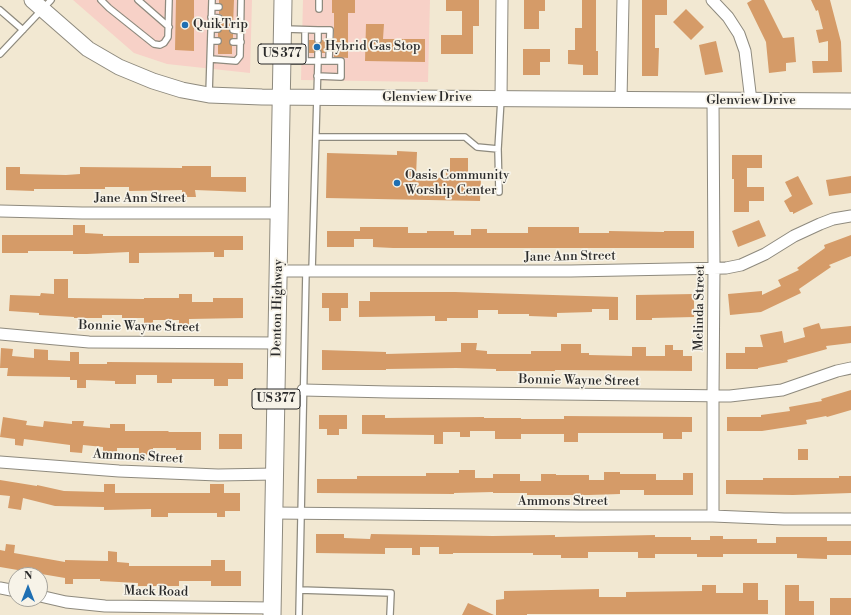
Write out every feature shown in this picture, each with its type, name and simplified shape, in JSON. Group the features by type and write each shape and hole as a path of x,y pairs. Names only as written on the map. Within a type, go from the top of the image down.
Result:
{"main road":[{"name":"Denton Highway","path":"272,612 283,0"},
{"name":"Glenview Drive","path":"42,3 88,49 119,67 153,81 182,90 209,95 317,98 851,101"}],"street":[{"path":"501,99 502,0"},
{"path":"621,100 623,0"},
{"path":"712,0 728,17 739,34 745,51 751,100"},
{"name":"Melinda Street","path":"713,100 713,516"},
{"name":"Jane Ann Street","path":"0,211 82,213 280,213"},
{"name":"Jane Ann Street","path":"278,271 571,271 726,268 741,265 765,254 794,236 820,224 833,219 851,216"},
{"name":"Bonnie Wayne Street","path":"0,334 89,342 277,343"},
{"name":"Bonnie Wayne Street","path":"303,390 730,396 782,390 837,371 851,368"},
{"name":"Ammons Street","path":"0,462 118,471 275,474"},
{"name":"Ammons Street","path":"274,513 713,516 784,519 851,519"},
{"name":"Mack Road","path":"48,598 66,602 105,606 272,612"}],"lane":[{"path":"101,0 154,44 160,45 164,43 168,37 169,0"},
{"path":"138,0 168,27"},
{"path":"209,95 212,0"},
{"path":"211,59 236,61 240,56 241,0"},
{"path":"318,9 319,0"},
{"path":"0,54 23,30 42,3"},
{"path":"212,7 219,7"},
{"path":"234,7 241,8"},
{"path":"0,10 23,30"},
{"path":"211,17 219,18"},
{"path":"233,18 241,18"},
{"path":"211,29 218,29"},
{"path":"233,30 241,31"},
{"path":"283,30 330,30 329,61"},
{"path":"305,30 305,61"},
{"path":"318,30 318,40"},
{"path":"211,41 218,41"},
{"path":"233,42 241,42"},
{"path":"299,615 302,514 303,390 316,137 318,54"},
{"path":"282,61 341,61 342,76 317,76"},
{"path":"499,192 498,149 501,99"},
{"path":"316,137 465,137 478,147 498,149"},
{"path":"300,590 391,593 390,615"}],"shaded area":[{"path":"73,0 252,0 250,73 167,64 134,53"},
{"path":"303,0 430,0 428,82 301,80"}],"building":[{"name":"QuikTrip","path":"176,0 194,0 194,51 175,50"},
{"name":"QuikTrip","path":"219,0 234,0 233,26 230,27 229,30 230,33 233,34 233,38 229,42 232,46 232,54 218,54 218,45 222,41 218,37 218,33 222,29 219,22 222,21 223,18 222,15 219,14 219,11 223,7 219,3"},
{"path":"332,0 355,0 355,13 348,13 348,58 334,57 334,13 332,13"},
{"path":"446,0 479,0 479,26 473,26 473,54 441,54 441,35 462,35 462,11 446,11"},
{"path":"524,0 545,0 545,11 539,11 539,29 524,29"},
{"path":"582,0 596,0 596,51 598,51 598,75 583,75 583,65 568,64 568,50 575,50 575,28 582,28"},
{"path":"642,0 667,0 667,15 655,15 655,48 659,48 658,76 642,76"},
{"path":"752,0 764,0 783,38 794,37 796,62 786,63 786,71 769,73 766,42 747,3"},
{"path":"811,0 830,0 841,42 842,72 813,73 812,61 828,61 828,41 819,43 816,30 823,29 818,10 816,11"},
{"path":"686,9 704,27 691,40 673,22"},
{"path":"366,24 384,24 383,39 425,39 425,62 365,61"},
{"path":"309,40 314,40 318,44 322,40 325,40 325,53 322,53 318,49 314,53 309,53"},
{"path":"716,41 723,72 705,75 699,45"},
{"path":"523,49 550,49 550,62 540,62 540,75 523,75"},
{"path":"397,151 417,152 416,177 446,178 446,168 450,168 450,158 468,158 468,179 481,179 480,201 326,198 327,153 397,155"},
{"path":"732,155 762,155 762,168 747,168 747,187 764,187 764,201 749,201 749,212 734,212"},
{"path":"182,166 211,166 211,177 246,177 246,192 195,190 196,197 182,197 182,190 129,191 129,187 105,187 105,189 34,189 34,191 6,190 6,167 20,167 20,174 66,175 80,174 80,167 182,168"},
{"path":"798,176 813,204 793,214 793,212 790,212 784,201 792,196 785,182"},
{"path":"851,176 851,193 829,196 826,180"},
{"path":"759,220 766,236 738,247 732,231"},
{"path":"73,225 85,225 85,233 103,234 103,236 243,236 243,250 224,250 224,257 214,257 214,252 139,253 139,263 129,263 129,252 73,254 73,251 28,251 28,253 2,253 2,235 73,235"},
{"path":"360,227 408,227 408,233 454,231 454,235 471,235 471,229 487,229 487,233 528,233 528,227 579,227 579,233 609,233 609,231 694,231 694,248 393,248 373,247 373,239 354,239 354,247 327,247 327,231 360,231"},
{"path":"851,235 851,256 829,265 831,267 799,289 801,293 761,312 730,315 728,294 762,291 762,295 781,286 778,280 799,270 797,268 825,248 824,245"},
{"path":"54,279 68,279 68,298 179,298 179,294 192,294 192,302 213,302 213,298 243,298 243,318 189,319 189,327 179,327 179,320 153,320 153,327 144,327 144,318 122,318 122,315 102,315 102,318 74,318 39,315 39,313 9,311 10,295 40,296 41,293 54,294"},
{"path":"370,292 455,292 618,297 618,320 609,320 609,309 592,309 592,312 557,313 557,317 529,316 529,314 498,314 498,310 478,310 478,318 447,318 447,321 435,321 435,316 359,317 359,301 370,301"},
{"path":"322,293 348,293 348,308 341,308 341,321 329,321 329,308 322,308"},
{"path":"694,294 694,317 636,320 636,295"},
{"path":"819,323 821,329 851,326 851,343 826,346 827,349 787,360 788,362 758,369 726,369 726,353 745,353 745,347 763,347 760,335 782,331 784,343 805,337 803,328"},
{"path":"461,343 477,343 476,350 487,351 487,354 531,354 531,351 561,351 561,344 581,344 581,353 589,353 589,355 632,356 632,347 646,347 646,356 665,356 665,345 673,345 673,350 683,350 683,356 692,356 692,371 496,371 496,369 456,368 322,370 322,350 386,352 386,354 461,352"},
{"path":"1,348 13,349 12,356 34,358 34,349 48,350 48,360 70,361 70,352 79,352 79,364 107,364 107,362 243,363 243,379 228,379 228,386 214,386 214,379 172,379 172,383 157,383 157,375 136,375 136,384 115,384 115,381 86,380 86,388 77,388 77,380 70,380 70,377 7,376 8,368 0,368"},
{"path":"851,390 851,410 827,417 806,420 807,424 762,431 727,431 727,417 761,417 761,415 790,411 789,407 822,401 821,399"},
{"path":"319,415 347,415 347,429 339,429 339,435 327,435 327,429 319,429"},
{"path":"362,415 385,415 385,418 484,417 521,419 564,419 564,416 692,417 692,432 682,432 682,439 663,439 663,433 578,433 578,442 564,442 564,434 521,434 521,439 495,439 495,431 470,431 470,437 460,437 460,432 443,432 443,444 434,444 434,435 362,434"},
{"path":"3,417 27,421 26,425 43,427 44,421 72,424 72,421 84,421 83,426 110,428 110,424 125,424 125,431 201,432 201,450 153,448 153,455 139,454 139,448 117,448 117,457 103,457 103,447 83,445 82,453 70,452 70,445 24,439 23,446 15,445 15,439 0,437"},
{"path":"219,434 242,434 242,449 219,449"},
{"path":"798,449 808,449 808,460 798,460"},
{"path":"459,470 475,470 475,478 493,478 493,474 520,474 520,481 541,481 541,474 589,475 589,480 604,480 604,472 620,472 620,474 656,474 656,480 683,480 683,473 693,473 693,495 644,495 644,490 620,490 620,494 589,495 527,495 527,493 493,492 454,494 317,493 317,479 357,479 357,476 426,476 426,473 459,473"},
{"path":"839,476 851,476 851,493 793,495 726,494 726,480 763,480 763,478 839,478"},
{"path":"0,480 37,485 64,491 104,492 104,484 115,484 115,493 210,493 210,484 224,484 224,493 240,493 240,511 225,511 225,517 217,517 217,513 168,513 168,517 151,517 151,509 104,510 104,507 55,506 23,498 21,510 8,508 10,496 0,495"},
{"path":"316,534 344,534 344,538 370,539 371,534 493,536 555,535 555,537 655,535 655,537 691,537 691,540 710,540 710,536 723,536 723,539 757,539 757,543 776,543 776,537 827,537 827,541 851,541 851,555 827,555 827,559 797,558 797,554 723,554 723,557 697,557 697,554 655,554 655,558 638,558 638,552 588,552 588,558 561,558 561,555 533,555 533,553 439,554 439,547 420,547 420,555 412,555 412,548 385,548 385,554 316,553"},
{"path":"6,544 15,545 14,553 65,562 65,560 108,561 108,551 117,552 117,562 129,563 129,566 211,566 211,560 225,560 225,571 241,571 241,586 211,586 211,581 179,581 179,586 138,586 138,583 100,581 100,579 73,579 73,584 65,584 65,578 48,575 48,567 8,567 8,568 0,567 0,550 5,551"},
{"path":"743,583 758,583 758,600 768,600 768,614 496,615 496,600 504,599 504,591 599,589 599,597 626,597 626,592 702,591 702,585 716,585 716,593 743,593"},
{"path":"785,585 799,585 799,601 814,601 814,615 785,615"},
{"path":"830,598 851,598 851,615 830,615"},
{"path":"468,603 494,615 462,615"}],"place":[{"name":"QuikTrip","path":"185,25"},
{"name":"Hybrid Gas Stop","path":"317,47"},
{"name":"Oasis Community Worship Center","path":"397,183"}]}
